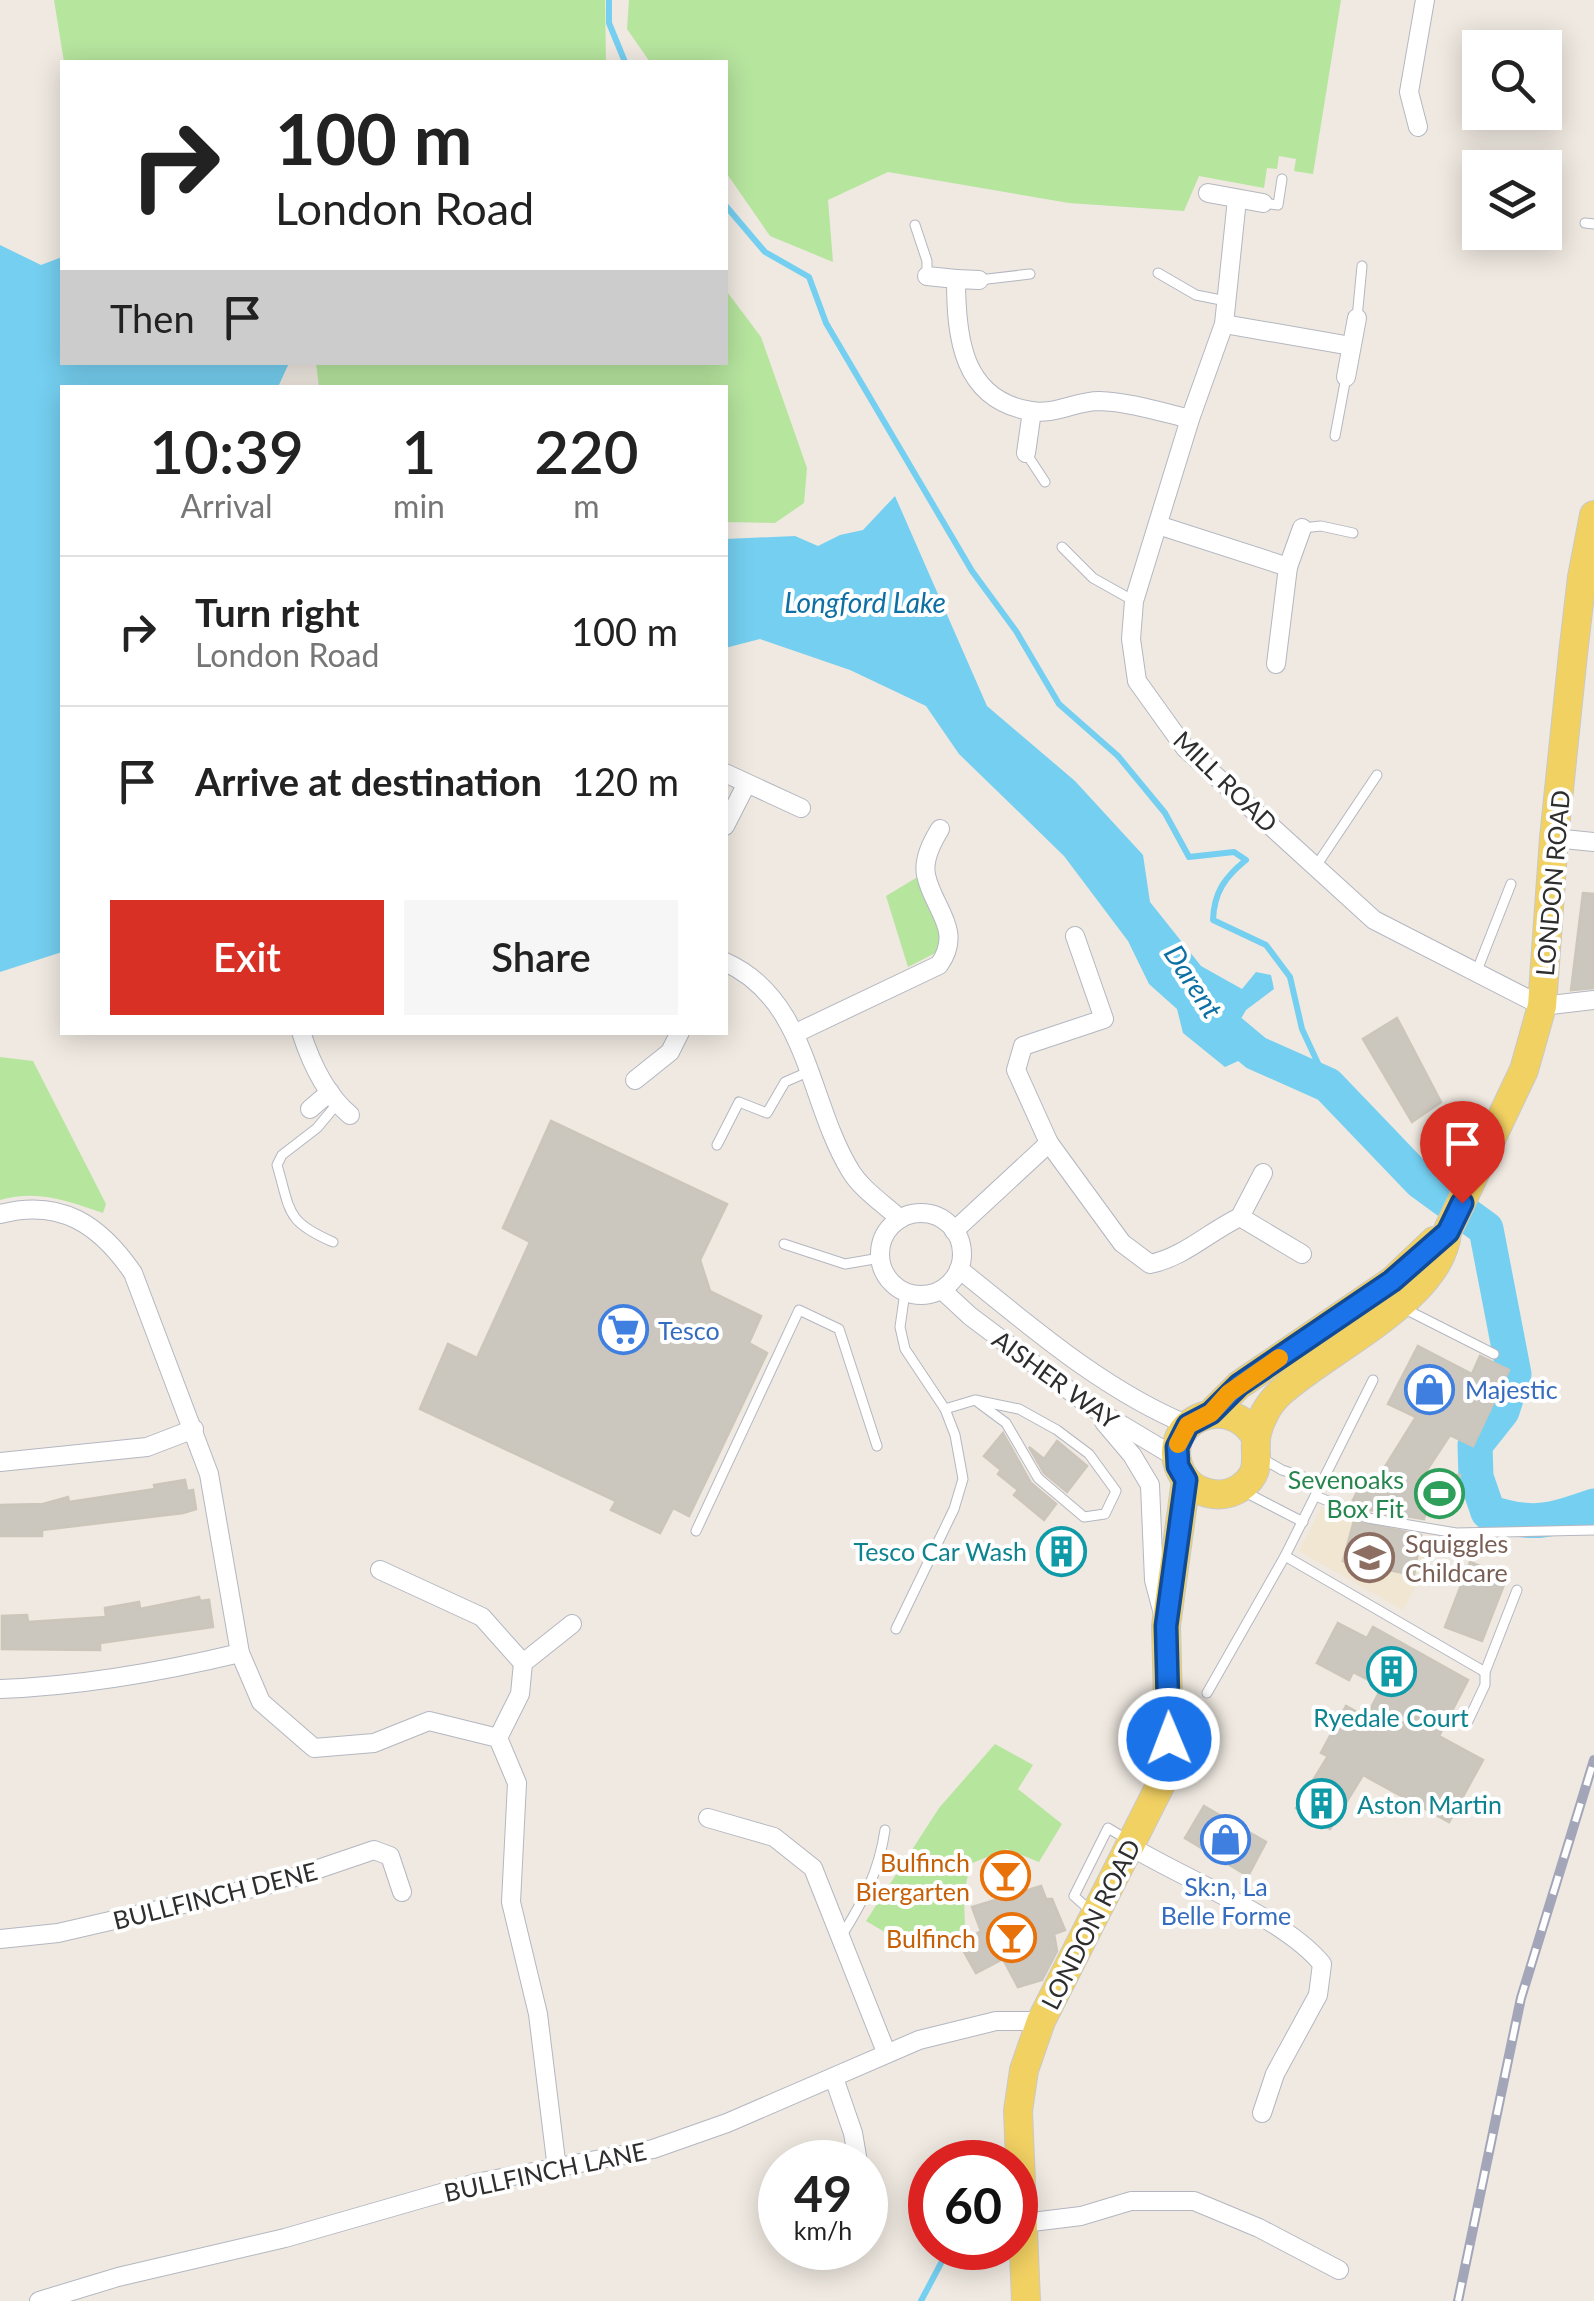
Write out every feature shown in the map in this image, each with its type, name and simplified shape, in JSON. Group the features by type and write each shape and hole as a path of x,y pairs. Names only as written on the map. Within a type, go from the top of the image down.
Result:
{"main road":[{"name":"LONDON ROAD","path":"1178,1550 1198,1518 1254,1473 1257,1447 1276,1397 1386,1300 1450,1229 1524,1070 1542,1006 1554,838 1582,576 1594,515"},
{"name":"LONDON ROAD","path":"1020,2140 1018,2111 1024,2070 1041,2021 1153,1802 1167,1762 1166,1626 1178,1550 1180,1437 1239,1385 1386,1300"},
{"path":"1199,1419 1238,1418 1257,1447"},
{"path":"1181,1469 1200,1491 1229,1492"},
{"name":"LONDON ROAD","path":"1025,2270 1026,2301"}],"street":[{"path":"1418,127 1409,92 1425,0"},
{"path":"1208,193 1262,203"},
{"name":"MILL ROAD","path":"1237,199 1224,324 1134,601 1131,639 1137,680 1185,748 1374,920 1542,1006"},
{"path":"927,276 979,280"},
{"path":"956,279 956,324 965,361 991,398 1032,411 1058,410 1093,401 1116,402 1190,419"},
{"path":"1346,377 1357,318"},
{"path":"1224,324 1351,346"},
{"path":"1026,453 1032,411"},
{"path":"1158,525 1288,567"},
{"path":"1276,664 1288,567 1302,528"},
{"path":"728,775 800,808"},
{"path":"728,820 746,785"},
{"path":"796,1032 939,965 951,939 926,872 929,848 940,829"},
{"path":"1554,838 1594,842"},
{"path":"1075,936 1104,1019 1023,1046 1016,1070 1049,1143 1122,1243 1150,1264 1174,1259 1212,1230 1240,1218 1263,1173"},
{"path":"728,964 756,982 796,1032 824,1118 852,1174 900,1219"},
{"path":"1542,1006 1594,1000"},
{"path":"302,1035 311,1062 339,1104 310,1110"},
{"path":"635,1080 676,1057 680,1035"},
{"path":"954,1231 1049,1143"},
{"path":"0,1214 38,1209 79,1219 116,1248 133,1273 209,1474 240,1654 261,1702 314,1748 374,1743 429,1721 498,1738"},
{"path":"931,1214 954,1231 961,1246 959,1269 942,1290 921,1295 905,1292 888,1280 880,1258 884,1237 900,1219 931,1214"},
{"path":"1240,1218 1302,1254"},
{"name":"AISHER WAY","path":"959,1269 1150,1410 1199,1419"},
{"name":"AISHER WAY","path":"942,1290 970,1316 1090,1406 1181,1469"},
{"path":"1090,1406 1132,1455 1150,1486 1154,1580 1166,1626"},
{"path":"0,1462 147,1447 194,1430"},
{"path":"380,1570 482,1617 523,1663"},
{"path":"557,2168 538,2014 511,1902 516,1783 498,1738 520,1694 523,1663 572,1624"},
{"path":"0,1689 108,1680 240,1654"},
{"path":"708,1818 774,1837 812,1868 886,2052"},
{"path":"1131,1844 1309,1948 1322,1964 1318,1995 1275,2074 1262,2113"},
{"name":"BULLFINCH DENE","path":"0,1938 58,1934 283,1880 374,1850 390,1856 402,1892"},
{"name":"BULLFINCH LANE","path":"39,2301 118,2277 285,2238 476,2183 653,2150 834,2078 886,2052 946,2032 996,2021 1041,2021"},
{"path":"834,2078 854,2140"},
{"path":"1038,2221 1081,2216 1131,2201 1194,2202 1259,2228 1340,2270"}],"lane":[{"path":"1262,203 1278,205 1282,179"},
{"path":"915,225 927,276"},
{"path":"1357,318 1362,266"},
{"path":"1158,272 1196,294 1226,301"},
{"path":"979,280 1030,274"},
{"path":"1335,436 1346,377"},
{"path":"1026,453 1045,482"},
{"path":"1302,528 1321,526 1353,533"},
{"path":"1062,547 1093,578 1134,601"},
{"path":"1316,866 1377,775"},
{"path":"1476,973 1511,884"},
{"path":"717,1145 739,1102 766,1113 785,1082 810,1071"},
{"path":"333,1242 292,1218 277,1165 282,1155 317,1128 339,1104"},
{"path":"784,1244 845,1264 880,1258"},
{"path":"896,1629 954,1509 963,1479 955,1435 945,1409 904,1350 900,1326 905,1292"},
{"path":"1386,1300 1494,1354"},
{"path":"696,1531 799,1310 840,1329 878,1446"},
{"path":"1206,1693 1284,1556 1373,1380"},
{"path":"945,1409 975,1400 1018,1409 1057,1430 1090,1454 1116,1491 1105,1514 1084,1518 1038,1478 1006,1423 975,1400"},
{"path":"1257,1447 1282,1470 1322,1482"},
{"path":"1229,1492 1302,1522"},
{"path":"1316,1496 1368,1518 1456,1534 1594,1530"},
{"path":"1284,1556 1486,1672"},
{"path":"1468,1722 1485,1686 1486,1672 1517,1590"},
{"path":"841,1938 870,1889 885,1830"}],"shaded area":[{"name":"Squiggles Childcare","path":"1322,1507 1359,1523 1440,1539 1403,1610 1299,1551"}],"green space":[{"path":"54,0 605,0 606,60 64,60"},
{"path":"629,0 1341,0 1313,174 1294,171 1296,159 1279,156 1277,169 1267,168 1264,188 1199,176 1184,211 1069,203 888,172 828,200 833,262 770,236 728,175 728,60 649,60 627,29"},
{"path":"728,293 761,337 807,468 804,503 775,523 728,522 728,385 319,385 316,365 728,365"},
{"path":"921,875 949,946 908,967 886,896"},
{"path":"0,1057 33,1061 106,1204 103,1213 40,1196 0,1200"},
{"path":"995,1744 1033,1765 1018,1789 1062,1824 1039,1862 1007,1849 970,1864 964,1894 965,1931 937,1935 919,1952 866,1921 939,1808"}],"water":[{"path":"0,245 41,265 60,258 60,365 288,365 279,385 60,385 60,953 0,972"},
{"name":"Longford Lake","path":"895,496 987,706 1075,781 1143,855 1150,902 1201,966 1242,989 1256,972 1271,975 1274,989 1246,1010 1238,1024 1256,1053 1225,1067 1183,1033 1177,1009 1149,984 1128,941 1064,856 959,754 926,706 850,670 760,639 728,647 728,539 795,536 818,546 863,530"}],"building":[{"path":"1583,893 1594,894 1593,988 1571,990"},
{"path":"1397,1018 1441,1102 1412,1122 1363,1039"},
{"name":"Tesco","path":"551,1121 727,1204 700,1260 710,1291 761,1316 749,1343 767,1353 689,1516 673,1508 660,1533 611,1510 616,1501 420,1409 448,1344 477,1358 530,1242 503,1228"},
{"path":"1418,1346 1472,1374 1480,1356 1509,1370 1473,1446 1450,1435 1423,1476 1460,1475 1452,1514 1426,1511 1424,1519 1370,1510 1352,1502 1362,1483 1373,1486 1416,1417 1388,1404"},
{"path":"1003,1433 1031,1483 1056,1504 1044,1520 1014,1495 1018,1490 984,1456"},
{"path":"1057,1441 1087,1466 1067,1492 1044,1473 1029,1447 1044,1459"},
{"path":"185,1480 187,1491 193,1490 196,1509 42,1530 42,1536 0,1536 0,1505 43,1504 68,1497 69,1502 155,1489 154,1485"},
{"path":"1354,1521 1421,1535 1414,1575 1343,1561"},
{"path":"1470,1562 1507,1577 1482,1641 1445,1627"},
{"path":"199,1597 200,1601 209,1600 213,1627 100,1643 100,1650 2,1649 2,1616 27,1615 28,1622 106,1617 105,1608 139,1602 140,1609"},
{"path":"1338,1623 1367,1638 1373,1627 1468,1680 1439,1736 1483,1760 1449,1822 1363,1775 1330,1829 1296,1808 1328,1756 1321,1753 1346,1706 1366,1717 1382,1687 1353,1672 1349,1680 1317,1663"},
{"name":"Sk:n, La Belle Forme","path":"1204,1806 1266,1842 1248,1876 1185,1838"},
{"name":"Bulfinch","path":"1041,1886 1046,1899 1052,1899 1065,1930 1054,1934 1057,1951 1042,1980 1018,1987 1003,1959 976,1973 959,1943 981,1931 972,1907"}],"waterway":[{"path":"609,0 609,23 624,60"},
{"path":"728,209 765,252 809,277 826,323 972,571 1016,631 1059,704 1118,756 1165,813 1189,857 1234,852 1246,860 1222,886 1213,920 1266,945 1290,977 1302,1029 1328,1085"},
{"name":"Darent","path":"1218,1021 1256,1053 1328,1085 1420,1181 1486,1229 1514,1374 1502,1411 1475,1445 1476,1477 1488,1512 1530,1521 1594,1506"},
{"path":"921,2301 937,2270"}],"railway":[{"path":"1458,2301 1521,1998 1594,1760"}],"slow traffic":[{"path":"1178,1444 1188,1425 1211,1413 1229,1393 1279,1358"}],"place":[{"name":"Tesco","path":"623,1330"},
{"name":"Majestic","path":"1430,1389"},
{"name":"Sevenoaks Box Fit","path":"1439,1493"},
{"name":"Tesco Car Wash","path":"1062,1551"},
{"name":"Squiggles Childcare","path":"1370,1557"},
{"name":"Ryedale Court","path":"1391,1671"},
{"name":"Aston Martin","path":"1322,1804"},
{"name":"Sk:n, La Belle Forme","path":"1226,1840"},
{"name":"Bulfinch Biergarten","path":"1005,1876"},
{"name":"Bulfinch","path":"1011,1938"}],"route":[{"path":"1169,1739 1166,1626 1186,1480 1178,1466 1180,1437 1188,1425 1211,1413 1239,1385 1414,1263 1448,1232 1462,1203"}]}
